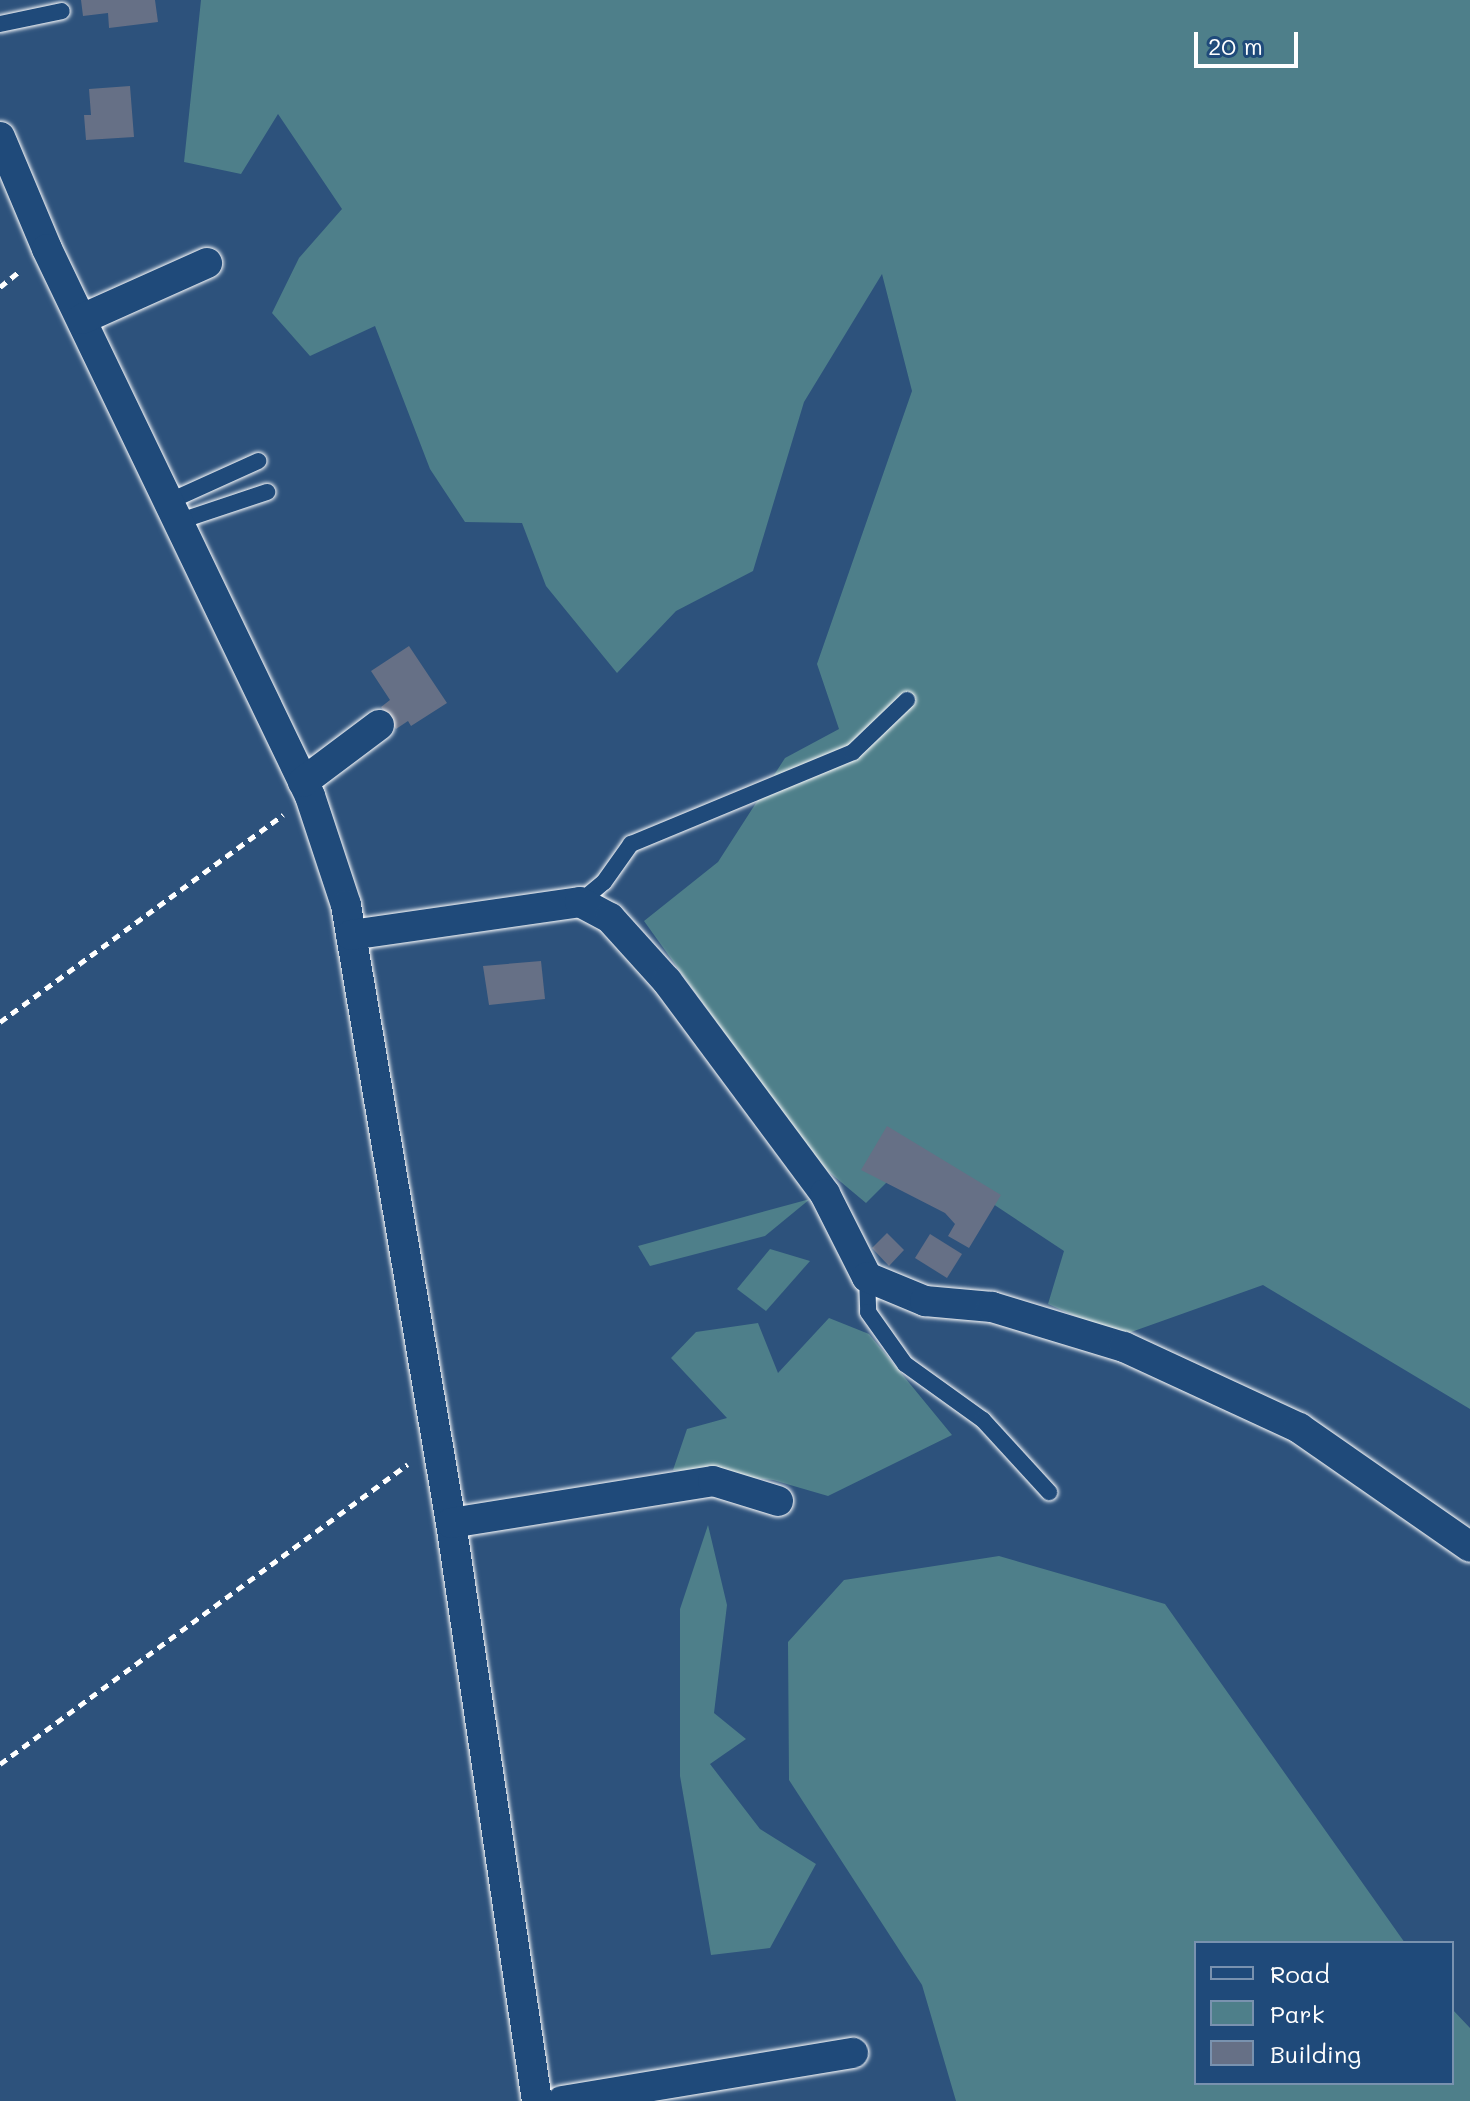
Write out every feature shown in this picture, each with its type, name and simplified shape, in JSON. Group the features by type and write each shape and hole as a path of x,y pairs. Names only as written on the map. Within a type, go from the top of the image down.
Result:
{"street":[{"path":"0,137 82,319 306,789 351,935 435,1445 451,1523 537,2101"},
{"path":"82,319 207,263"},
{"path":"306,789 379,725"},
{"path":"351,935 580,902 610,918 667,981 825,1194 867,1277 925,1301 992,1307 1124,1347 1299,1428 1470,1547"},
{"path":"451,1523 713,1481 778,1501"},
{"path":"562,2101 853,2053"}],"lane":[{"path":"0,24 62,11"},
{"path":"175,511 258,461"},
{"path":"175,511 267,492"},
{"path":"580,902 604,882 631,844 853,752 907,700"},
{"path":"867,1277 868,1312 905,1364 983,1420 1049,1492"}],"path":[{"path":"0,1022 306,789"},
{"path":"0,1764 435,1445"}],"green space":[{"path":"201,0 1470,0 1470,1409 1263,1285 1120,1336 1048,1304 1064,1251 916,1153 866,1203 817,1162 644,921 718,862 785,758 839,729 817,664 912,391 882,274 804,402 753,571 676,611 617,673 546,586 522,523 465,522 430,469 375,326 310,356 272,313 299,258 342,209 278,114 241,174 184,162"},
{"path":"810,1199 765,1236 650,1266 638,1246"},
{"path":"770,1249 810,1261 766,1311 737,1289"},
{"path":"829,1318 869,1334 952,1435 828,1496 773,1480 673,1470 687,1429 727,1418 671,1358 696,1332 758,1323 778,1373"},
{"path":"708,1525 727,1605 714,1713 746,1739 710,1764 760,1829 816,1864 770,1948 711,1955 680,1776 680,1609"},
{"path":"999,1556 1165,1604 1404,1941 1194,1941 1194,2085 1454,2085 1454,2011 1470,2028 1470,2101 956,2101 922,1985 789,1780 788,1642 844,1580"}],"building":[{"path":"81,0 155,0 158,22 109,28 108,13 83,16"},
{"path":"130,86 134,137 86,140 84,115 91,115 89,89"},
{"path":"409,646 447,703 411,726 408,721 396,729 381,707 390,700 371,671"},
{"path":"541,961 545,999 489,1005 483,966"},
{"path":"887,1126 1001,1195 969,1248 948,1236 955,1224 945,1213 861,1170"},
{"path":"887,1233 904,1250 889,1266 872,1248"},
{"path":"930,1234 962,1254 947,1278 915,1258"}]}
